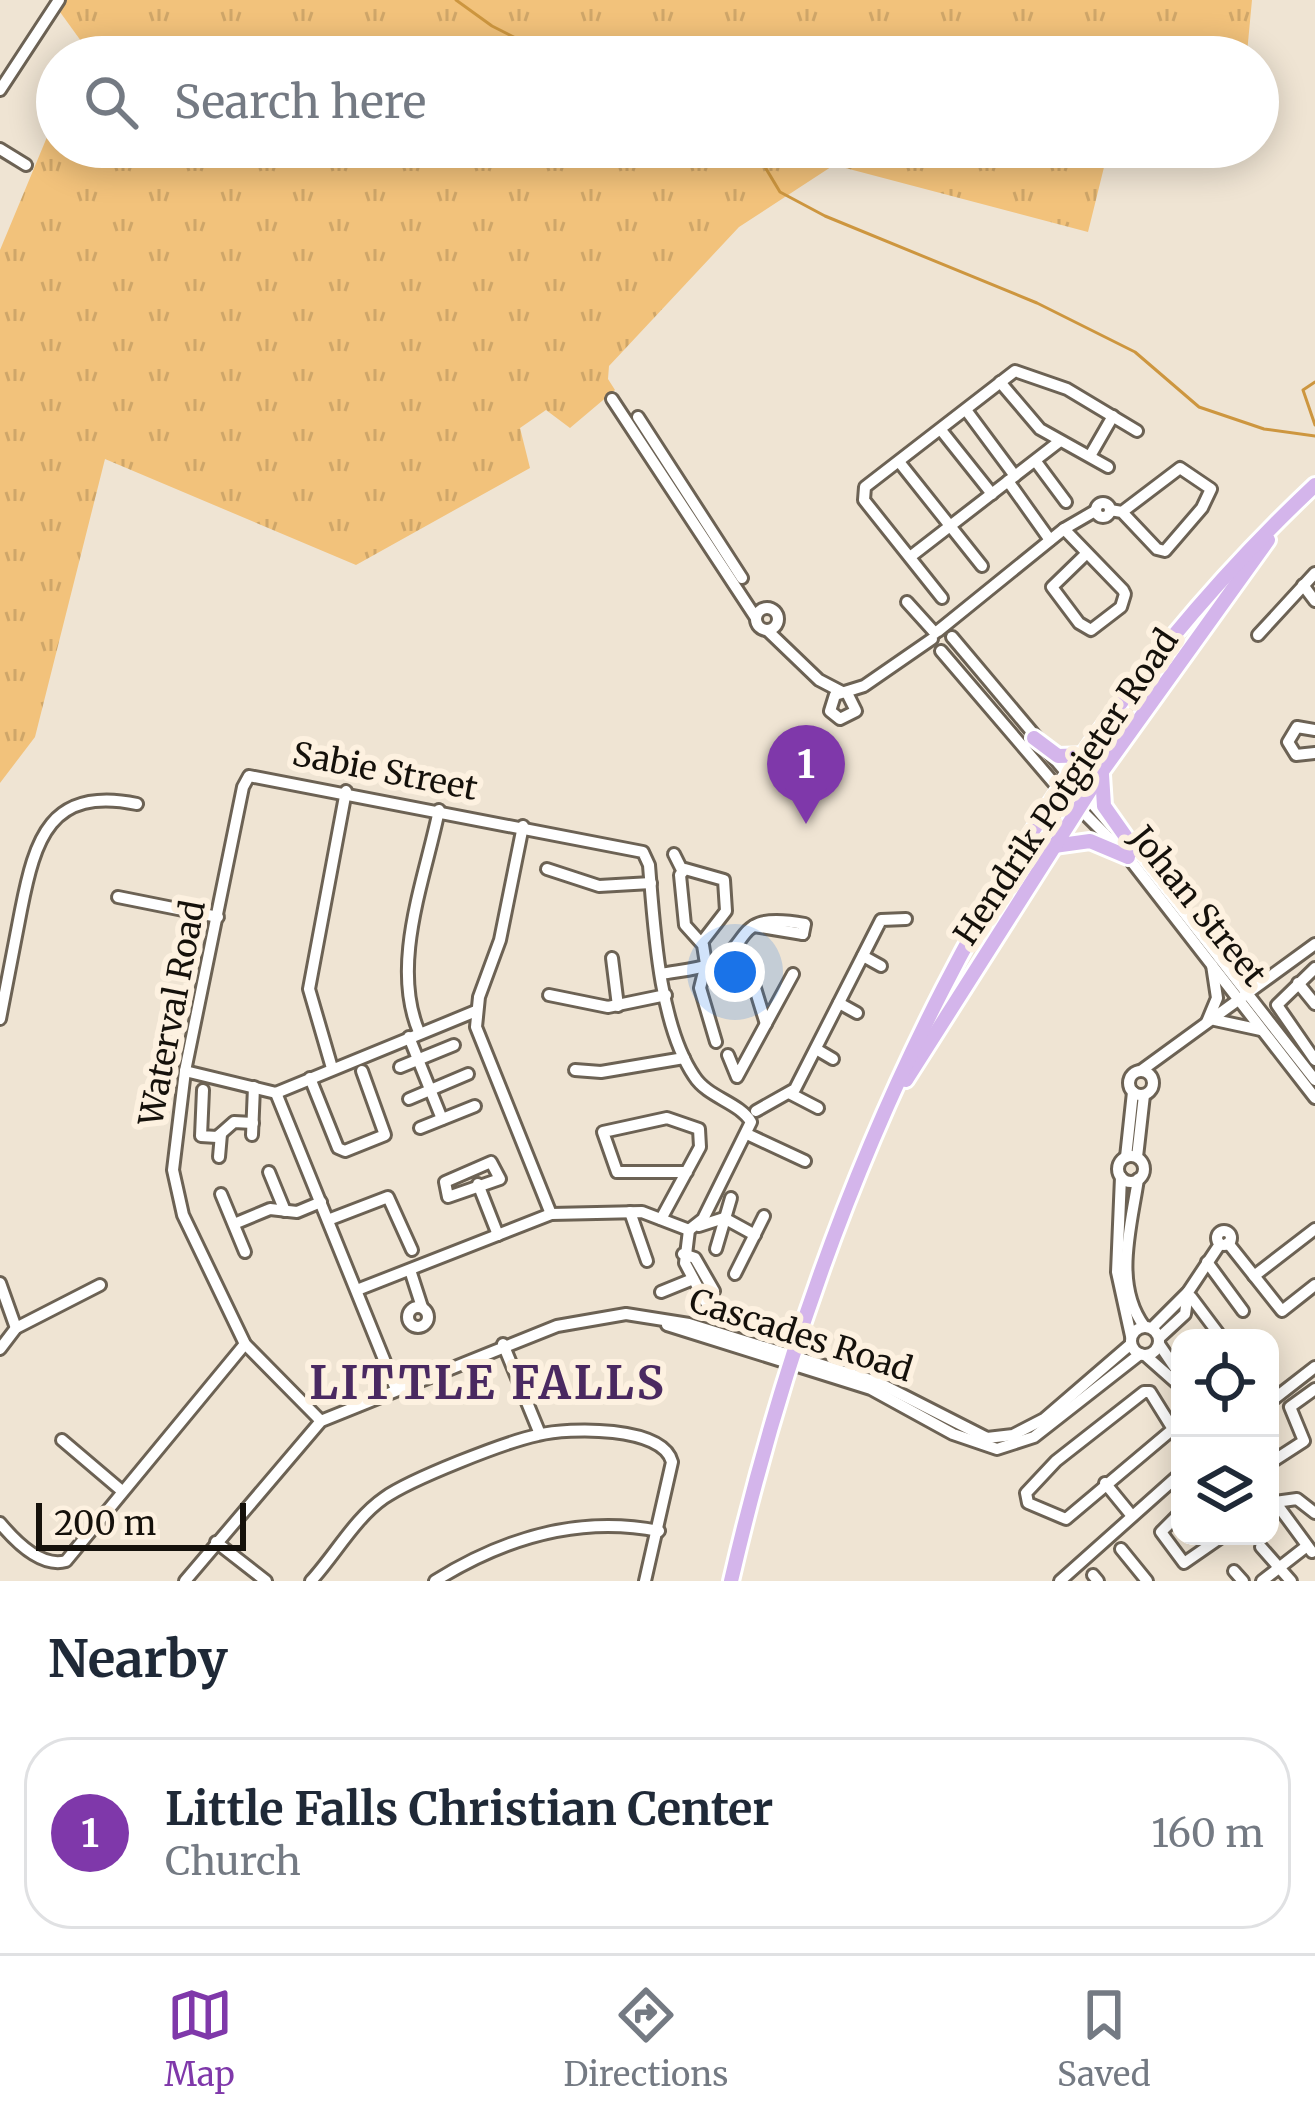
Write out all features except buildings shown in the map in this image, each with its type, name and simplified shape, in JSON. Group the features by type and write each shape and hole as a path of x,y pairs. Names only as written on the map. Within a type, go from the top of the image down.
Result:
{"main road":[{"name":"Hendrik Potgieter Road","path":"731,1581 789,1361 858,1168 955,964 1066,786 1195,612 1315,485"},
{"name":"Hendrik Potgieter Road","path":"887,1108 1103,770 1296,503"},
{"path":"1034,738 1058,756 1088,755"},
{"path":"1103,770 1104,806 1131,853"},
{"path":"1054,846 1090,841 1131,853"}],"street":[{"path":"0,90 59,0"},
{"path":"0,149 26,164"},
{"path":"942,598 861,494 1000,382 1023,372 1067,389 1137,431"},
{"path":"1000,382 1040,429 1108,466"},
{"path":"612,399 744,593 819,680 841,719 940,639 958,613 1064,529 1095,511 1102,518 1116,511 1180,468 1210,489 1202,508 1165,550 1157,549 1116,511"},
{"path":"966,410 1050,540"},
{"path":"1090,456 1112,416"},
{"path":"638,417 742,578"},
{"path":"941,430 992,494"},
{"path":"910,556 1060,441"},
{"path":"900,463 982,566"},
{"path":"1037,463 1066,502"},
{"path":"1064,529 1087,553 1126,598 1091,630 1079,623 1052,587 1087,553"},
{"path":"1258,635 1315,573"},
{"path":"1303,584 1315,601"},
{"path":"908,602 1066,786"},
{"path":"761,613 772,625"},
{"path":"830,706 940,639"},
{"path":"819,680 845,693 856,711"},
{"path":"987,692 1034,738 1066,786"},
{"path":"1313,758 1296,755 1289,738 1301,726 1315,730"},
{"name":"Sabie Street","path":"243,787 256,774 637,848 646,856 651,884"},
{"name":"Johan Street","path":"1066,786 1131,853 1233,974 1264,1031 1315,1098"},
{"name":"Waterval Road","path":"243,787 173,1137 177,1192 201,1257 245,1345 321,1421"},
{"path":"332,1068 309,989 346,791"},
{"path":"0,1019 38,838 62,814 87,802 137,804"},
{"path":"439,810 407,968 407,1000 418,1059 442,1119"},
{"path":"523,826 500,940 476,1011 483,1049 551,1214"},
{"name":"Johan Street","path":"1131,853 1212,964 1258,1006 1315,1080"},
{"path":"674,854 682,870 685,925 702,942 709,964"},
{"path":"547,869 599,886 651,884 661,974 684,1058 708,1092 750,1114"},
{"path":"682,870 724,880 726,910 702,942"},
{"path":"118,897 218,917"},
{"path":"750,1114 786,1096 816,1049 883,918 906,920"},
{"path":"716,1042 700,988 709,964 754,926"},
{"path":"1171,1378 1131,1340 1117,1272 1119,1166 1131,1157 1138,1093 1130,1078 1315,944"},
{"path":"863,956 881,966"},
{"path":"612,958 618,1006"},
{"path":"661,974 709,964 748,970 766,1024"},
{"path":"1209,1023 1216,998 1212,964"},
{"path":"1315,968 1278,1000 1278,1010 1315,1060"},
{"path":"728,1055 737,1078 793,974"},
{"path":"1233,974 1268,979"},
{"path":"1258,1006 1268,979"},
{"path":"1298,983 1315,1004"},
{"path":"549,995 618,1006 666,995"},
{"path":"839,1003 857,1012"},
{"path":"184,1071 276,1093 476,1011"},
{"path":"1209,1023 1264,1031"},
{"path":"400,1067 454,1045"},
{"path":"816,1049 833,1059"},
{"path":"1138,1093 1153,1080 1168,1054"},
{"path":"575,1070 601,1072 684,1058"},
{"path":"1142,1070 1153,1080"},
{"path":"310,1078 338,1148 345,1150 385,1135 362,1071"},
{"path":"409,1099 467,1074"},
{"path":"203,1090 200,1135 221,1134 234,1122 252,1129 254,1088"},
{"path":"276,1093 396,1389"},
{"path":"786,1096 818,1108"},
{"path":"420,1129 475,1106"},
{"path":"693,1279 683,1254 747,1134 750,1114"},
{"path":"661,1219 687,1172 703,1140 695,1126 667,1118 603,1132 617,1172 687,1172"},
{"path":"219,1157 221,1134"},
{"path":"747,1134 805,1161"},
{"path":"1131,1157 1144,1166 1138,1179 1126,1266 1130,1300 1171,1361"},
{"path":"495,1164 501,1178 451,1199 443,1186 472,1170 495,1164"},
{"path":"472,1170 498,1234"},
{"path":"269,1172 284,1210"},
{"path":"1121,1177 1138,1179"},
{"path":"221,1194 245,1252"},
{"path":"328,1220 388,1197 412,1250"},
{"path":"716,1249 731,1198"},
{"path":"234,1224 270,1209 321,1202"},
{"path":"630,1212 647,1261"},
{"path":"357,1290 551,1214 630,1212 694,1228 724,1218 755,1235"},
{"path":"742,1313 714,1316 720,1287 764,1216"},
{"path":"1254,1276 1315,1228"},
{"path":"996,1443 1034,1437 1143,1355 1153,1334 1224,1244 1282,1311 1315,1285"},
{"path":"683,1254 696,1260 720,1287"},
{"path":"1207,1262 1243,1311"},
{"path":"410,1270 422,1307"},
{"path":"661,1292 693,1279 720,1287"},
{"path":"0,1283 16,1328"},
{"path":"0,1349 16,1328 100,1285"},
{"path":"1188,1292 1215,1329"},
{"name":"Cascades Road","path":"185,1581 321,1421 503,1345 585,1319 626,1314 653,1318 871,1389 953,1434 996,1443"},
{"path":"996,1443 1044,1419 1131,1340 1153,1334"},
{"path":"0,1522 39,1557 52,1563 66,1561 245,1345"},
{"path":"503,1345 540,1434"},
{"path":"1279,1395 1315,1367"},
{"path":"1279,1457 1304,1441 1290,1407 1315,1389"},
{"path":"1150,1392 1174,1427 1105,1483 1062,1520 1025,1497 1056,1461 1150,1392"},
{"path":"311,1581 385,1497 540,1434 645,1436 670,1454 645,1581"},
{"path":"62,1440 122,1491"},
{"path":"1060,1581 1171,1482"},
{"path":"1105,1483 1132,1516"},
{"path":"1279,1498 1297,1499 1315,1513"},
{"path":"1262,1581 1310,1549 1279,1507"},
{"path":"1171,1522 1161,1532 1184,1563 1210,1545"},
{"path":"435,1581 558,1528 609,1523 658,1531"},
{"path":"216,1542 266,1581"},
{"path":"1261,1547 1291,1581"},
{"path":"1121,1549 1147,1581"}],"green space":[{"path":"64,0 1252,0 1249,36 77,36 60,12"},
{"path":"36,163 36,168 829,168 739,227 609,366 608,379 615,390 570,428 546,410 520,428 530,468 356,565 105,459 35,737 0,783 0,250"},
{"path":"845,168 1104,168 1088,232"}],"waterway":[{"path":"456,0 512,36"},
{"path":"766,168 780,192 825,216 1037,303 1135,352 1199,407 1264,429 1315,436"},
{"path":"1315,382 1303,390 1315,425"}],"place":[{"name":"Little Falls Christian Center","path":"806,824"}],"district":[{"name":"LITTLE FALLS","path":"488,1383"}]}
